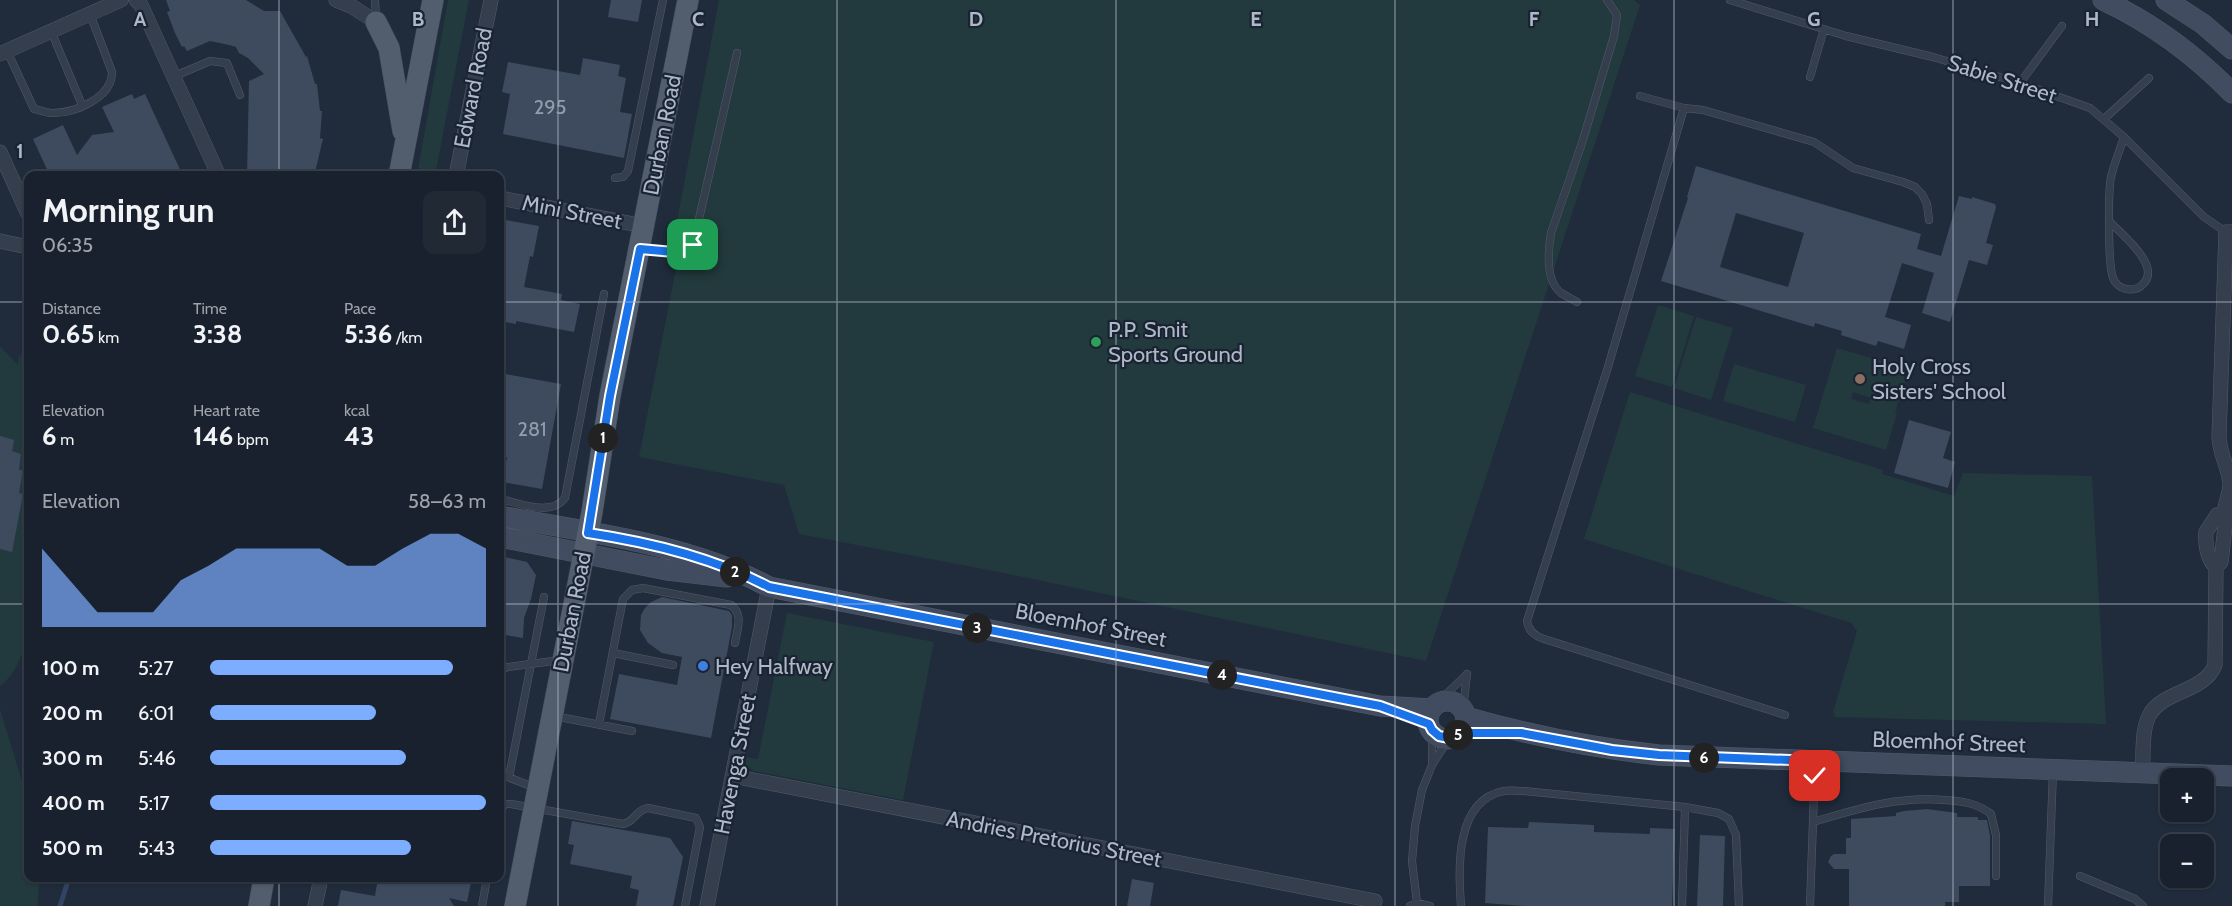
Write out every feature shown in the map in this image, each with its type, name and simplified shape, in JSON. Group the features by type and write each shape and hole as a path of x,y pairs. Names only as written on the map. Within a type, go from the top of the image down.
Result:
{"main road":[{"path":"400,171 433,0"},
{"name":"Durban Road","path":"514,906 588,533 610,396 688,0"},
{"path":"376,22 389,48 405,146"},
{"path":"259,906 263,882"}],"street":[{"path":"4,53 121,0"},
{"path":"136,0 141,5 217,171"},
{"path":"336,0 351,6 376,22"},
{"name":"Edward Road","path":"457,171 491,0"},
{"path":"2103,0 2144,22 2177,44 2232,93"},
{"path":"2166,0 2203,24 2232,49"},
{"path":"0,152 24,205"},
{"name":"Mini Street","path":"504,199 644,226"},
{"path":"2142,773 2146,723 2150,714 2157,706 2206,678 2215,665 2216,567 2221,562 2226,518 2224,513 2230,490 2228,473 2219,447 2229,232"},
{"path":"0,241 24,246"},
{"name":"Bloemhof Street","path":"504,517 612,537 688,555 764,584"},
{"name":"Bloemhof Street","path":"504,538 667,570 764,584 1446,721 1612,750 1659,755 2232,776"},
{"name":"Havenga Street","path":"707,906 733,776 764,584"},
{"name":"Andries Pretorius Street","path":"733,776 1375,901"},
{"path":"315,906 320,882"}],"lane":[{"path":"375,0 376,22"},
{"path":"615,178 623,177 628,171 663,0"},
{"path":"1577,302 1561,293 1552,281 1549,246 1551,233 1582,143 1614,36 1617,15 1607,0"},
{"name":"Sabie Street","path":"1730,0 1824,29 1933,57 2020,83 2090,108 2124,137 2204,217 2229,232"},
{"path":"4,53 34,109 51,113 70,111 94,100 107,89 112,79 112,72 90,14"},
{"path":"2020,83 2062,26"},
{"path":"1810,77 1824,29"},
{"path":"51,31 82,105"},
{"path":"640,249 685,253 693,245 737,52"},
{"path":"174,76 210,61 227,63 240,95"},
{"path":"2104,119 2149,78"},
{"path":"1640,96 1684,108 1703,110 1814,142 1853,168 1909,184 1922,194 1927,204 1929,220"},
{"path":"1684,108 1608,367 1527,621 1528,627 1537,637 1785,715"},
{"path":"2110,222 2144,257 2148,265 2148,278 2143,285 2135,289 2120,287 2112,276 2110,222 2112,175 2124,137"},
{"path":"504,501 548,509 556,507 565,498 604,294"},
{"path":"599,724 623,599 627,594 638,589 731,605 739,616 735,643"},
{"path":"509,777 544,597"},
{"path":"613,653 673,665"},
{"path":"504,668 562,660"},
{"path":"551,716 632,731"},
{"path":"1430,906 1413,905 1414,826 1422,790 1446,721"},
{"path":"1432,765 1446,721"},
{"path":"1810,906 1815,761"},
{"path":"2048,906 2053,770"},
{"path":"504,775 535,798 623,824 630,822 640,810 648,808 696,818 700,827 685,906"},
{"path":"1461,906 1462,840 1467,824 1474,810 1488,797 1504,791 1685,807 1718,813 1729,819 1736,835 1739,862 1739,906"},
{"path":"504,806 535,798"},
{"path":"1813,822 1887,801 1919,798 1972,804 1991,814 1994,820 1996,876"},
{"path":"1682,906 1685,807"},
{"path":"2080,876 2135,899 2143,906"},
{"path":"483,906 486,882"}],"green space":[{"path":"448,0 469,0 436,171 418,171"},
{"name":"P.P. Smit Sports Ground","path":"719,0 1634,0 1640,5 1426,661 994,571 799,534 784,485 639,457 684,228 677,221"},
{"path":"1658,305 1694,316 1672,387 1635,376"},
{"path":"1696,317 1733,328 1711,400 1674,388"},
{"path":"0,346 18,365 19,356 24,354 24,647 16,668 0,686"},
{"path":"1837,348 1909,369 1886,450 1813,428","holes":["1853,392 1871,398 1869,404 1851,399"]},
{"path":"1734,364 1806,385 1795,422 1723,401"},
{"path":"1630,392 1883,470 1882,474 1954,496 1963,473 2092,476 2106,724 1835,717 1833,712 1857,631 1851,623 1584,539"},
{"path":"787,613 934,642 903,800 754,771 747,767 745,757 758,759"},
{"path":"0,709 24,788 24,882 40,882 37,906 0,906"}],"building":[{"path":"166,0 246,0 264,11 280,11 307,56 315,84 317,84 320,111 322,111 320,138 323,139 315,171 247,171 249,81 264,74 248,58 239,53 236,47 210,41 187,51 184,46 182,47 175,33 167,12 170,11"},
{"path":"611,0 642,0 638,22 608,17"},
{"path":"583,58 620,65 618,76 626,78 620,112 632,114 624,158 503,134 510,94 502,92 508,62 580,75"},
{"path":"132,94 134,99 145,94 181,171 48,171 33,139 63,125 77,155 92,135 114,132 102,107"},
{"path":"1696,166 1921,234 1917,249 1941,256 1959,196 1972,199 1972,197 1995,204 1986,243 1993,245 1987,265 1969,260 1950,322 1922,313 1934,273 1902,263 1885,317 1911,325 1904,349 1878,341 1876,346 1841,335 1842,331 1815,323 1814,327 1661,281","holes":["1736,213 1804,233 1788,287 1720,267"]},
{"path":"504,220 539,226 524,287 562,294 561,300 580,304 574,332 516,321 516,324 504,322"},
{"path":"504,374 561,384 542,489 504,482 507,457 504,457"},
{"path":"1909,420 1951,432 1943,458 1955,462 1948,488 1894,473"},
{"path":"0,436 14,440 12,451 21,454 19,470 23,470 19,493 23,494 12,552 0,549"},
{"path":"504,557 527,562 536,575 524,618 523,638 504,635"},
{"name":"Hey Halfway","path":"662,597 729,611 732,615 732,627 711,738 610,719 619,674 677,685 682,657 662,653 648,643 640,630 641,615 645,608"},
{"path":"1927,809 1957,813 1957,817 1978,817 1978,820 1987,820 1990,836 1990,886 1959,886 1959,902 1945,902 1945,906 1849,906 1849,869 1834,869 1828,862 1834,854 1846,854 1846,838 1851,838 1851,819 1896,816 1896,813 1904,811"},
{"path":"572,821 670,838 683,857 673,906 636,906 639,890 630,888 632,876 570,864 574,845 568,844"},
{"path":"1529,822 1594,825 1594,832 1650,834 1650,828 1675,829 1672,906 1525,906 1485,903 1488,827 1528,828"},
{"path":"1700,835 1725,836 1723,906 1697,906"},
{"path":"1132,879 1154,883 1150,906 1127,906"},
{"path":"377,882 471,882 467,902 449,898 454,906 338,906 341,890 375,896"}],"waterway":[{"path":"60,906 68,882"}],"place":[{"name":"P.P. Smit Sports Ground","path":"1096,342"},
{"name":"Holy Cross Sisters' School","path":"1860,379"},
{"name":"Hey Halfway","path":"703,666"}],"route":[{"path":"693,245 685,253 640,249 610,396 588,533 688,555 769,587 1380,706 1429,724 1435,734 1444,738 1460,733 1521,733 1612,750 1659,755 1815,761 1815,776"}]}
